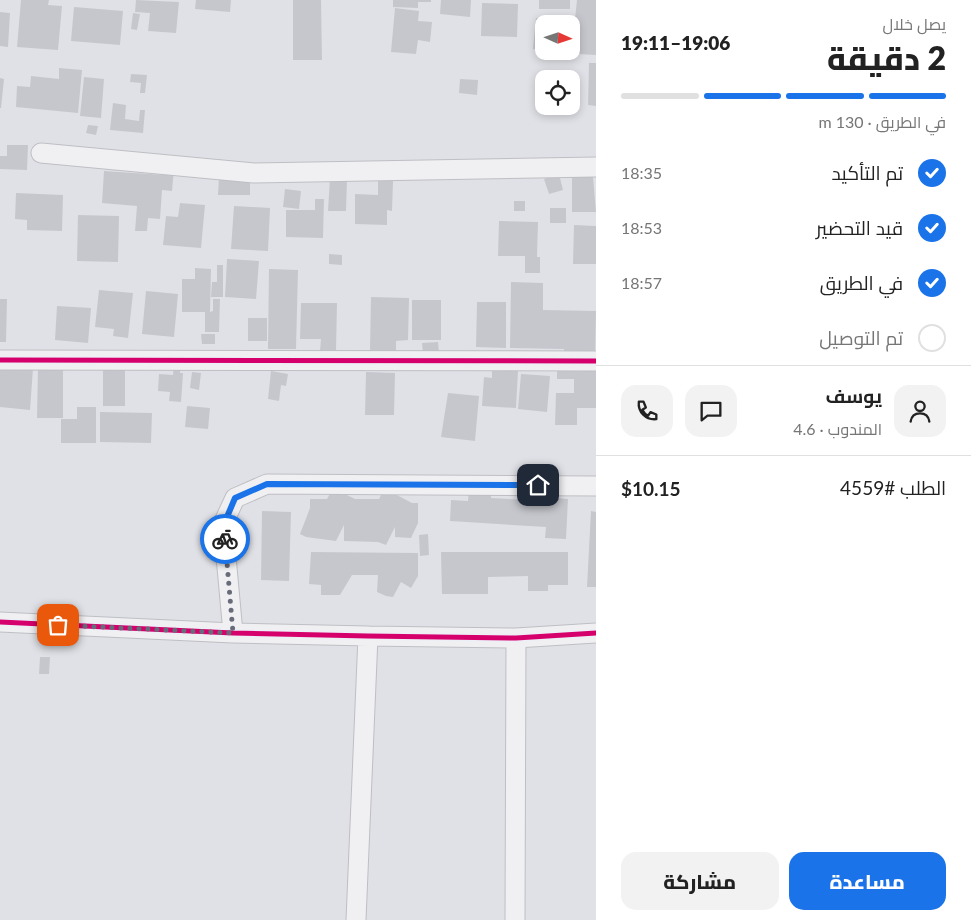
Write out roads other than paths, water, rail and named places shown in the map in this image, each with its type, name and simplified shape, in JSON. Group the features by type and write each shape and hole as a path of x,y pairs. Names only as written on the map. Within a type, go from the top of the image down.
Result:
{"street":[{"path":"41,153 254,173 596,167"},
{"path":"0,360 596,361"},
{"path":"233,633 224,524 235,498 267,484 596,486"},
{"path":"0,622 233,633 368,636 516,638 596,633"},
{"path":"356,920 368,636"},
{"path":"515,920 516,638"}]}
